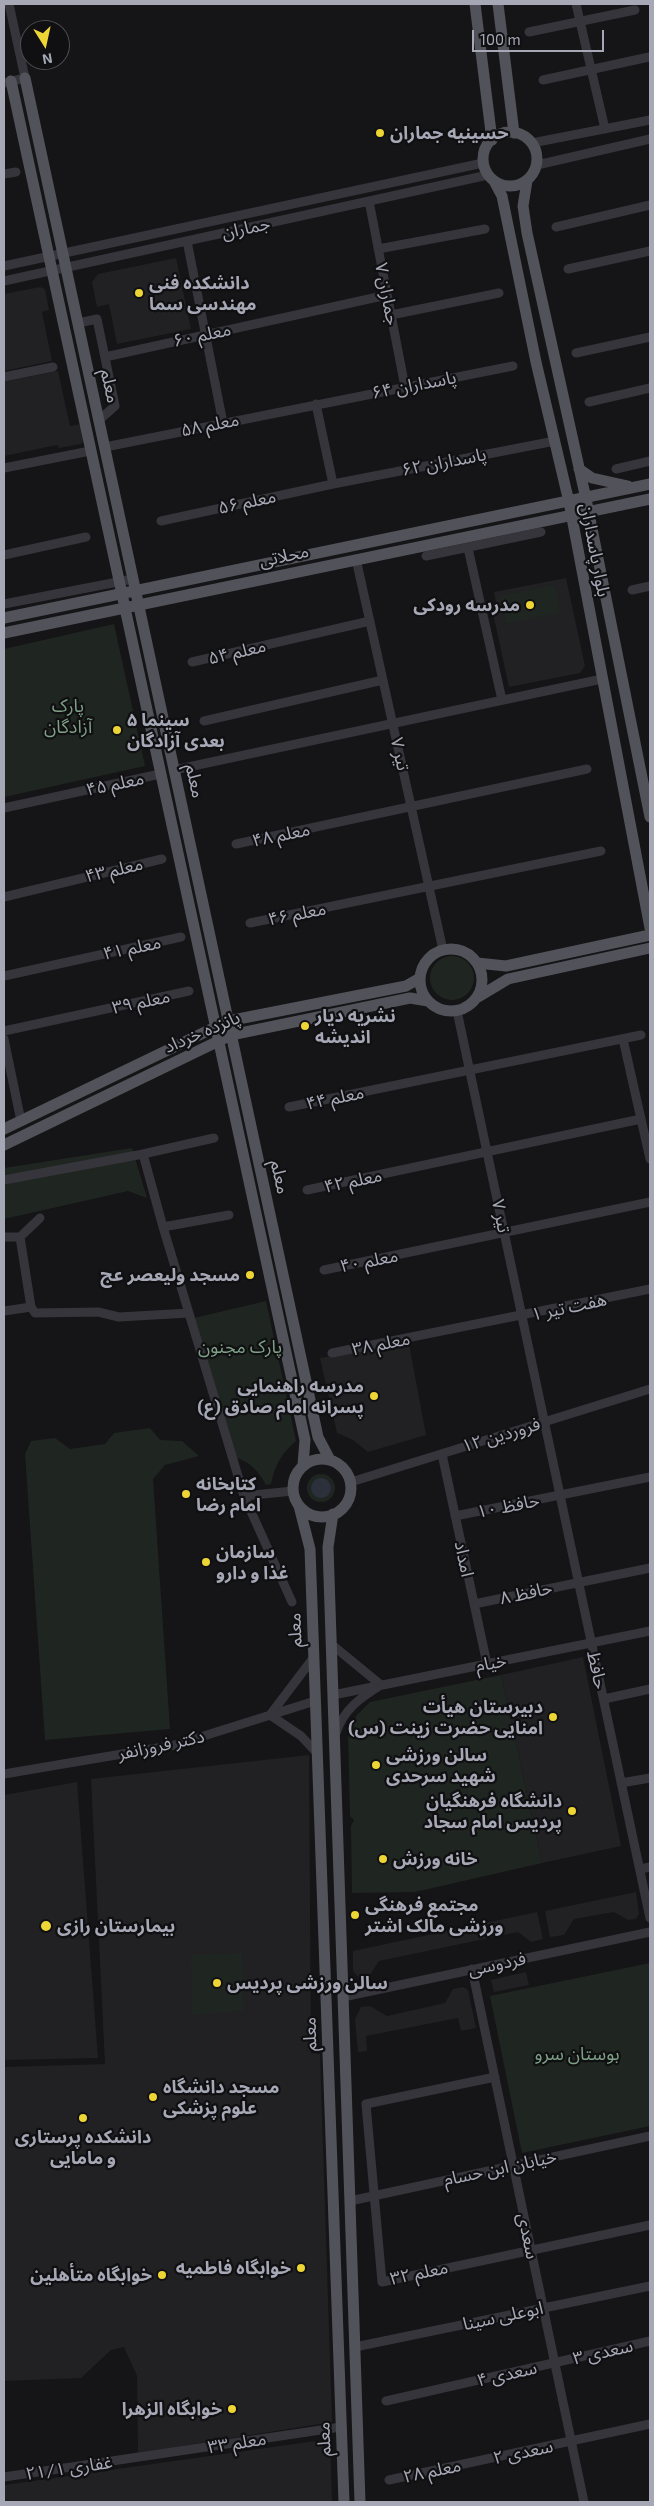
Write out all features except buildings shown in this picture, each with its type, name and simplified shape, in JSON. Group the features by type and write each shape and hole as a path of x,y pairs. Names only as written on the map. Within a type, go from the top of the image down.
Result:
{"main road":[{"path":"475,4 492,140"},
{"path":"498,4 514,133"},
{"name":"معلم","path":"25,78 318,1437 330,1460"},
{"name":"معلم","path":"7,82 48,257 305,1440 303,1465"},
{"path":"514,133 527,138 532,143 536,150 537,165 527,181 510,186 491,178 483,163 485,148 492,140 501,134 514,133"},
{"name":"بلوار پاسداران","path":"491,178 502,196 534,353 569,502 650,928"},
{"name":"بلوار پاسداران","path":"527,181 523,206 528,233 586,498 650,817"},
{"path":"579,469 603,482 635,488"},
{"path":"586,498 650,484"},
{"name":"محلاتی","path":"4,618 586,498"},
{"path":"588,513 650,499"},
{"name":"محلاتی","path":"4,633 356,559 588,513"},
{"path":"477,963 506,966 650,935"},
{"path":"478,996 482,980 477,963 467,953 460,950 443,950 430,958 421,971 420,978 423,994 428,1000 441,1010 457,1011 472,1003 478,996 508,979 650,948"},
{"name":"پانزده خرداد","path":"4,1129 228,1021 406,986 420,978"},
{"name":"پانزده خرداد","path":"4,1145 231,1035 410,998 428,1000"},
{"path":"313,1460 330,1460 344,1469 351,1482 348,1501 340,1510 333,1514 319,1517 308,1514 299,1506 293,1491 296,1474 303,1465 313,1460"},
{"name":"معلم","path":"299,1506 310,1549 344,2502"},
{"name":"معلم","path":"333,1514 328,1548 360,2502"}],"street":[{"path":"7,82 25,78 9,4"},
{"path":"576,4 605,129"},
{"path":"529,32 635,10"},
{"path":"542,80 649,57"},
{"path":"532,143 650,120"},
{"path":"537,165 650,138"},
{"name":"جماران","path":"4,266 483,163"},
{"path":"4,174 16,172"},
{"name":"جماران","path":"4,280 369,201 491,178"},
{"name":"جماران ۷","path":"369,201 405,387"},
{"path":"556,227 650,205"},
{"path":"378,249 486,229"},
{"path":"187,241 223,423"},
{"path":"568,269 650,251"},
{"path":"391,315 498,293"},
{"name":"معلم ۶۰","path":"105,357 387,295"},
{"path":"78,323 97,319 115,406 99,420"},
{"path":"576,353 649,338"},
{"name":"پاسداران ۶۴","path":"316,404 513,366"},
{"path":"4,377 53,367"},
{"path":"589,402 650,388"},
{"path":"316,404 333,484"},
{"name":"معلم ۵۸","path":"105,447 316,404"},
{"name":"پاسداران ۶۲","path":"333,484 555,441"},
{"path":"4,468 90,451"},
{"path":"616,468 650,460"},
{"name":"معلم ۵۶","path":"161,521 333,484"},
{"path":"426,556 541,532"},
{"path":"4,555 86,538"},
{"path":"468,548 502,700"},
{"name":"۷ تیر","path":"356,559 443,950"},
{"path":"4,604 133,579"},
{"path":"632,590 650,586"},
{"name":"معلم ۵۴","path":"192,662 370,621"},
{"path":"174,770 392,722 602,679"},
{"path":"204,721 383,680"},
{"name":"معلم ۴۸","path":"236,844 587,769"},
{"name":"معلم ۴۵","path":"4,808 160,774"},
{"name":"معلم ۴۶","path":"250,923 429,888 601,851"},
{"name":"معلم ۴۳","path":"4,897 162,859"},
{"name":"معلم ۴۱","path":"4,976 181,937"},
{"name":"معلم ۳۹","path":"4,1031 189,991"},
{"name":"۷ تیر","path":"457,1011 544,1422"},
{"name":"معلم ۴۴","path":"290,1107 641,1035"},
{"path":"4,1039 21,1121"},
{"path":"623,1039 650,1160"},
{"name":"معلم ۴۲","path":"307,1190 641,1119"},
{"path":"4,1180 143,1154 214,1138"},
{"path":"143,1154 244,1496 292,1602"},
{"name":"معلم ۴۰","path":"324,1270 650,1202"},
{"path":"163,1227 229,1215"},
{"path":"4,1237 20,1236 40,1218"},
{"path":"20,1236 31,1307 35,1313 40,1315 98,1312 119,1317 189,1313"},
{"name":"هفت تیر ۱","path":"430,1334 650,1289"},
{"path":"4,1310 31,1307"},
{"name":"معلم ۳۸","path":"332,1353 430,1334"},
{"name":"۱۲ فروردین","path":"351,1482 650,1389"},
{"name":"حافظ","path":"544,1422 650,1918"},
{"name":"امداد","path":"442,1454 487,1664"},
{"name":"حافظ ۱۰","path":"455,1516 650,1477"},
{"path":"244,1496 293,1491"},
{"name":"حافظ ۸","path":"474,1604 650,1568"},
{"name":"خیام","path":"333,1696 650,1631"},
{"path":"331,1644 381,1685 356,1700 341,1719 334,1739"},
{"path":"314,1657 270,1716 301,1736 317,1753"},
{"path":"604,1699 650,1689"},
{"name":"دکتر فروزانفر","path":"4,1774 175,1745 315,1701"},
{"path":"621,1783 650,1778"},
{"path":"640,1870 650,1867"},
{"name":"فردوسی","path":"343,1997 650,1932"},
{"name":"سعدی","path":"472,1969 584,2502"},
{"path":"374,2195 366,2104 495,2077"},
{"name":"خیابان ابن حسام","path":"350,2201 650,2136"},
{"name":"معلم ۳۲","path":"374,2195 382,2282 650,2225"},
{"name":"ابوعلی سینا","path":"355,2346 650,2286"},
{"name":"سعدی ۳","path":"555,2363 650,2341"},
{"name":"سعدی ۴","path":"386,2401 555,2363"},
{"name":"سعدی ۲","path":"475,2463 650,2424"},
{"name":"معلم ۳۳","path":"133,2460 341,2427"},
{"name":"غفاری ۲۱/۱","path":"4,2477 133,2460"},
{"name":"معلم ۲۸","path":"389,2480 475,2463"}],"shaded area":[{"name":"دانشکده فنی مهندسی سما","path":"176,258 191,329 117,344 109,304 97,307 92,282 98,274"},
{"path":"40,287 45,289 49,310 42,312 52,361 4,371 4,294"},
{"path":"58,371 70,426 82,424 84,440 81,444 59,448 57,445 4,456 4,382"},
{"name":"مدرسه رودکی","path":"566,578 585,666 580,673 509,687 491,604 496,602 494,592"},
{"name":"مدرسه راهنمایی پسرانه امام صادق (ع)","path":"409,1344 426,1435 368,1452 353,1440 337,1433 320,1358"},
{"path":"321,1478 328,1481 331,1488 328,1495 321,1498 314,1495 311,1488 314,1481"},
{"path":"583,1657 621,1846 542,1863 501,1675"},
{"path":"309,1755 311,2053 320,2054 332,2422 138,2453 137,2376 124,2347 111,2350 81,2378 4,2381 4,2067 105,2064 91,1779"},
{"name":"بیمارستان رازی","path":"77,1782 98,2058 4,2060 4,1795"},
{"path":"636,1892 639,1914 636,1919 628,1920 614,1912 574,1919 564,1935 550,1937 545,1911"},
{"path":"537,1912 543,1939 531,1942 518,1932 379,1961 369,1976 359,1978 353,1971 353,1951"},
{"path":"526,1972 529,1985 494,1992 491,1980"},
{"path":"463,1987 468,1990 476,2028 461,2031 458,2018 366,2036 367,2051 358,2052 355,2019 361,2007 370,2006 387,2016 445,2003 453,1989"},
{"path":"330,2439 332,2502 4,2502 4,2485"}],"green space":[{"name":"مدرسه رودکی","path":"555,585 560,613 506,624 500,596"},
{"name":"پارک آزادگان","path":"114,624 145,766 4,797 4,649"},
{"path":"448,956 456,956 468,962 474,978 468,994 456,1000 448,1000 436,994 430,982 430,974 436,962"},
{"path":"132,1148 147,1198 128,1191 4,1219 4,1168"},
{"name":"پارک مجنون","path":"266,1301 296,1441 279,1460 271,1484 266,1485 254,1468 235,1457 194,1318"},
{"path":"150,1428 160,1440 182,1441 199,1456 165,1465 153,1479 170,1729 45,1740 25,1454 31,1441 55,1438 70,1449 105,1444 114,1433"},
{"path":"321,1474 331,1478 335,1488 331,1498 321,1502 311,1498 307,1488 311,1478"},
{"path":"501,1675 542,1863 415,1892 352,1893 351,1826 354,1820 350,1816 348,1730 357,1715 370,1702"},
{"name":"سالن ورزشی پردیس","path":"242,1953 244,2011 192,2015 191,1955"},
{"name":"بوستان سرو","path":"650,1963 650,2126 522,2153 490,1996"}],"place":[{"name":"حسینیه جماران","path":"380,133"},
{"name":"دانشکده فنی مهندسی سما","path":"139,293"},
{"name":"مدرسه رودکی","path":"530,605"},
{"name":"سینما ۵ بعدی آزادگان","path":"117,730"},
{"name":"نشریه دیار اندیشه","path":"305,1026"},
{"name":"مسجد ولیعصر عج","path":"250,1275"},
{"name":"مدرسه راهنمایی پسرانه امام صادق (ع)","path":"374,1396"},
{"name":"کتابخانه امام رضا","path":"186,1494"},
{"name":"سازمان غذا و دارو","path":"206,1562"},
{"name":"دبیرستان هیأت امنایی حضرت زینت (س)","path":"553,1717"},
{"name":"سالن ورزشی شهید سرحدی","path":"376,1765"},
{"name":"دانشگاه فرهنگیان پردیس امام سجاد","path":"572,1811"},
{"name":"خانه ورزش","path":"383,1859"},
{"name":"مجتمع فرهنگی ورزشی مالک اشتر","path":"355,1915"},
{"name":"بیمارستان رازی","path":"46,1926"},
{"name":"سالن ورزشی پردیس","path":"217,1983"},
{"name":"مسجد دانشگاه علوم پزشکی","path":"153,2097"},
{"name":"دانشکده پرستاری و مامایی","path":"83,2118"},
{"name":"خوابگاه فاطمیه","path":"301,2268"},
{"name":"خوابگاه متأهلین","path":"162,2275"},
{"name":"خوابگاه الزهرا","path":"232,2409"}]}
